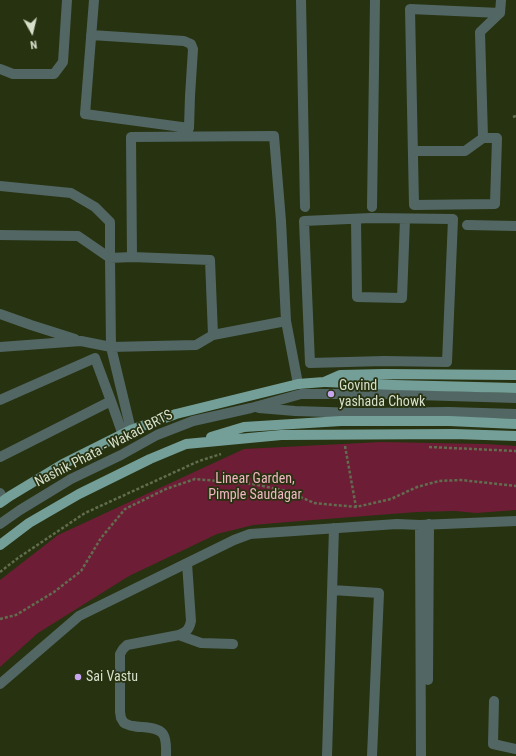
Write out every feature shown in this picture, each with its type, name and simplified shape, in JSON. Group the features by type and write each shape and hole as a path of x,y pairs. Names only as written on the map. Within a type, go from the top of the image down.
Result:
{"main road":[{"path":"324,382 340,375 516,375"},
{"path":"1,499 10,496 63,464 127,432 176,414 298,384 324,382 516,388"},
{"path":"0,545 29,523 79,494 150,459 186,444 244,427 357,421 449,421 516,424"},
{"path":"186,444 281,435 454,434 516,436"}],"street":[{"path":"0,69 13,74 54,74 63,62 67,0"},
{"path":"91,35 184,41 190,44 194,48 189,128 85,114 91,35 94,0"},
{"path":"301,0 305,206"},
{"path":"372,207 375,0"},
{"path":"483,138 480,32 500,12 501,0"},
{"path":"413,151 465,150 483,138 497,138 495,204 414,205 410,8 500,12"},
{"path":"132,257 131,137 274,136 281,221 286,321 298,384"},
{"path":"0,186 71,194 95,206 110,222 111,347 127,432"},
{"path":"356,219 357,297 402,298 405,218"},
{"path":"356,219 453,219 447,362 310,362 304,221 356,219"},
{"path":"467,225 516,226"},
{"path":"0,235 78,236 110,258 132,257 210,260 213,335"},
{"path":"0,314 81,340 111,347 196,345 213,335 286,321"},
{"path":"0,347 81,340"},
{"path":"0,400 95,358 111,400 127,432"},
{"path":"384,361 384,374"},
{"name":"Nashik Phata - Wakad BRTS","path":"0,524 71,479 121,455 157,435 193,421 251,408 301,394 384,394 516,398"},
{"path":"0,457 111,400"},
{"name":"Nashik Phata - Wakad BRTS","path":"251,408 358,413 449,412 516,414"},
{"path":"0,684 79,616 234,540 250,534 397,524 516,521"},
{"path":"424,524 428,680"},
{"path":"421,756 424,524"},
{"path":"327,756 334,528"},
{"path":"166,756 165,742 160,731 131,726 124,723 121,718 120,654 123,648 127,645 179,635 189,628 191,621 187,563"},
{"path":"332,590 379,593 372,756"},
{"path":"179,635 201,643 233,644"},
{"path":"494,701 493,744 516,749"}],"path":[{"path":"345,445 356,507"},
{"path":"426,447 516,451"},
{"path":"0,572 18,558 85,513 199,461 223,453"},
{"path":"0,619 16,615 54,592 81,571 101,538 125,509 166,489 195,479 253,484 287,491 314,502 356,507 391,499 417,487 439,481 461,480 516,486"}],"green space":[{"name":"Linear Garden, Pimple Saudagar","path":"381,442 516,446 516,510 476,513 455,511 417,512 300,521 253,525 217,534 129,576 38,633 0,667 0,580 58,535 244,449"}],"place":[{"name":"Govind yashada Chowk","path":"331,394"},
{"name":"Sai Vastu","path":"78,677"}]}
